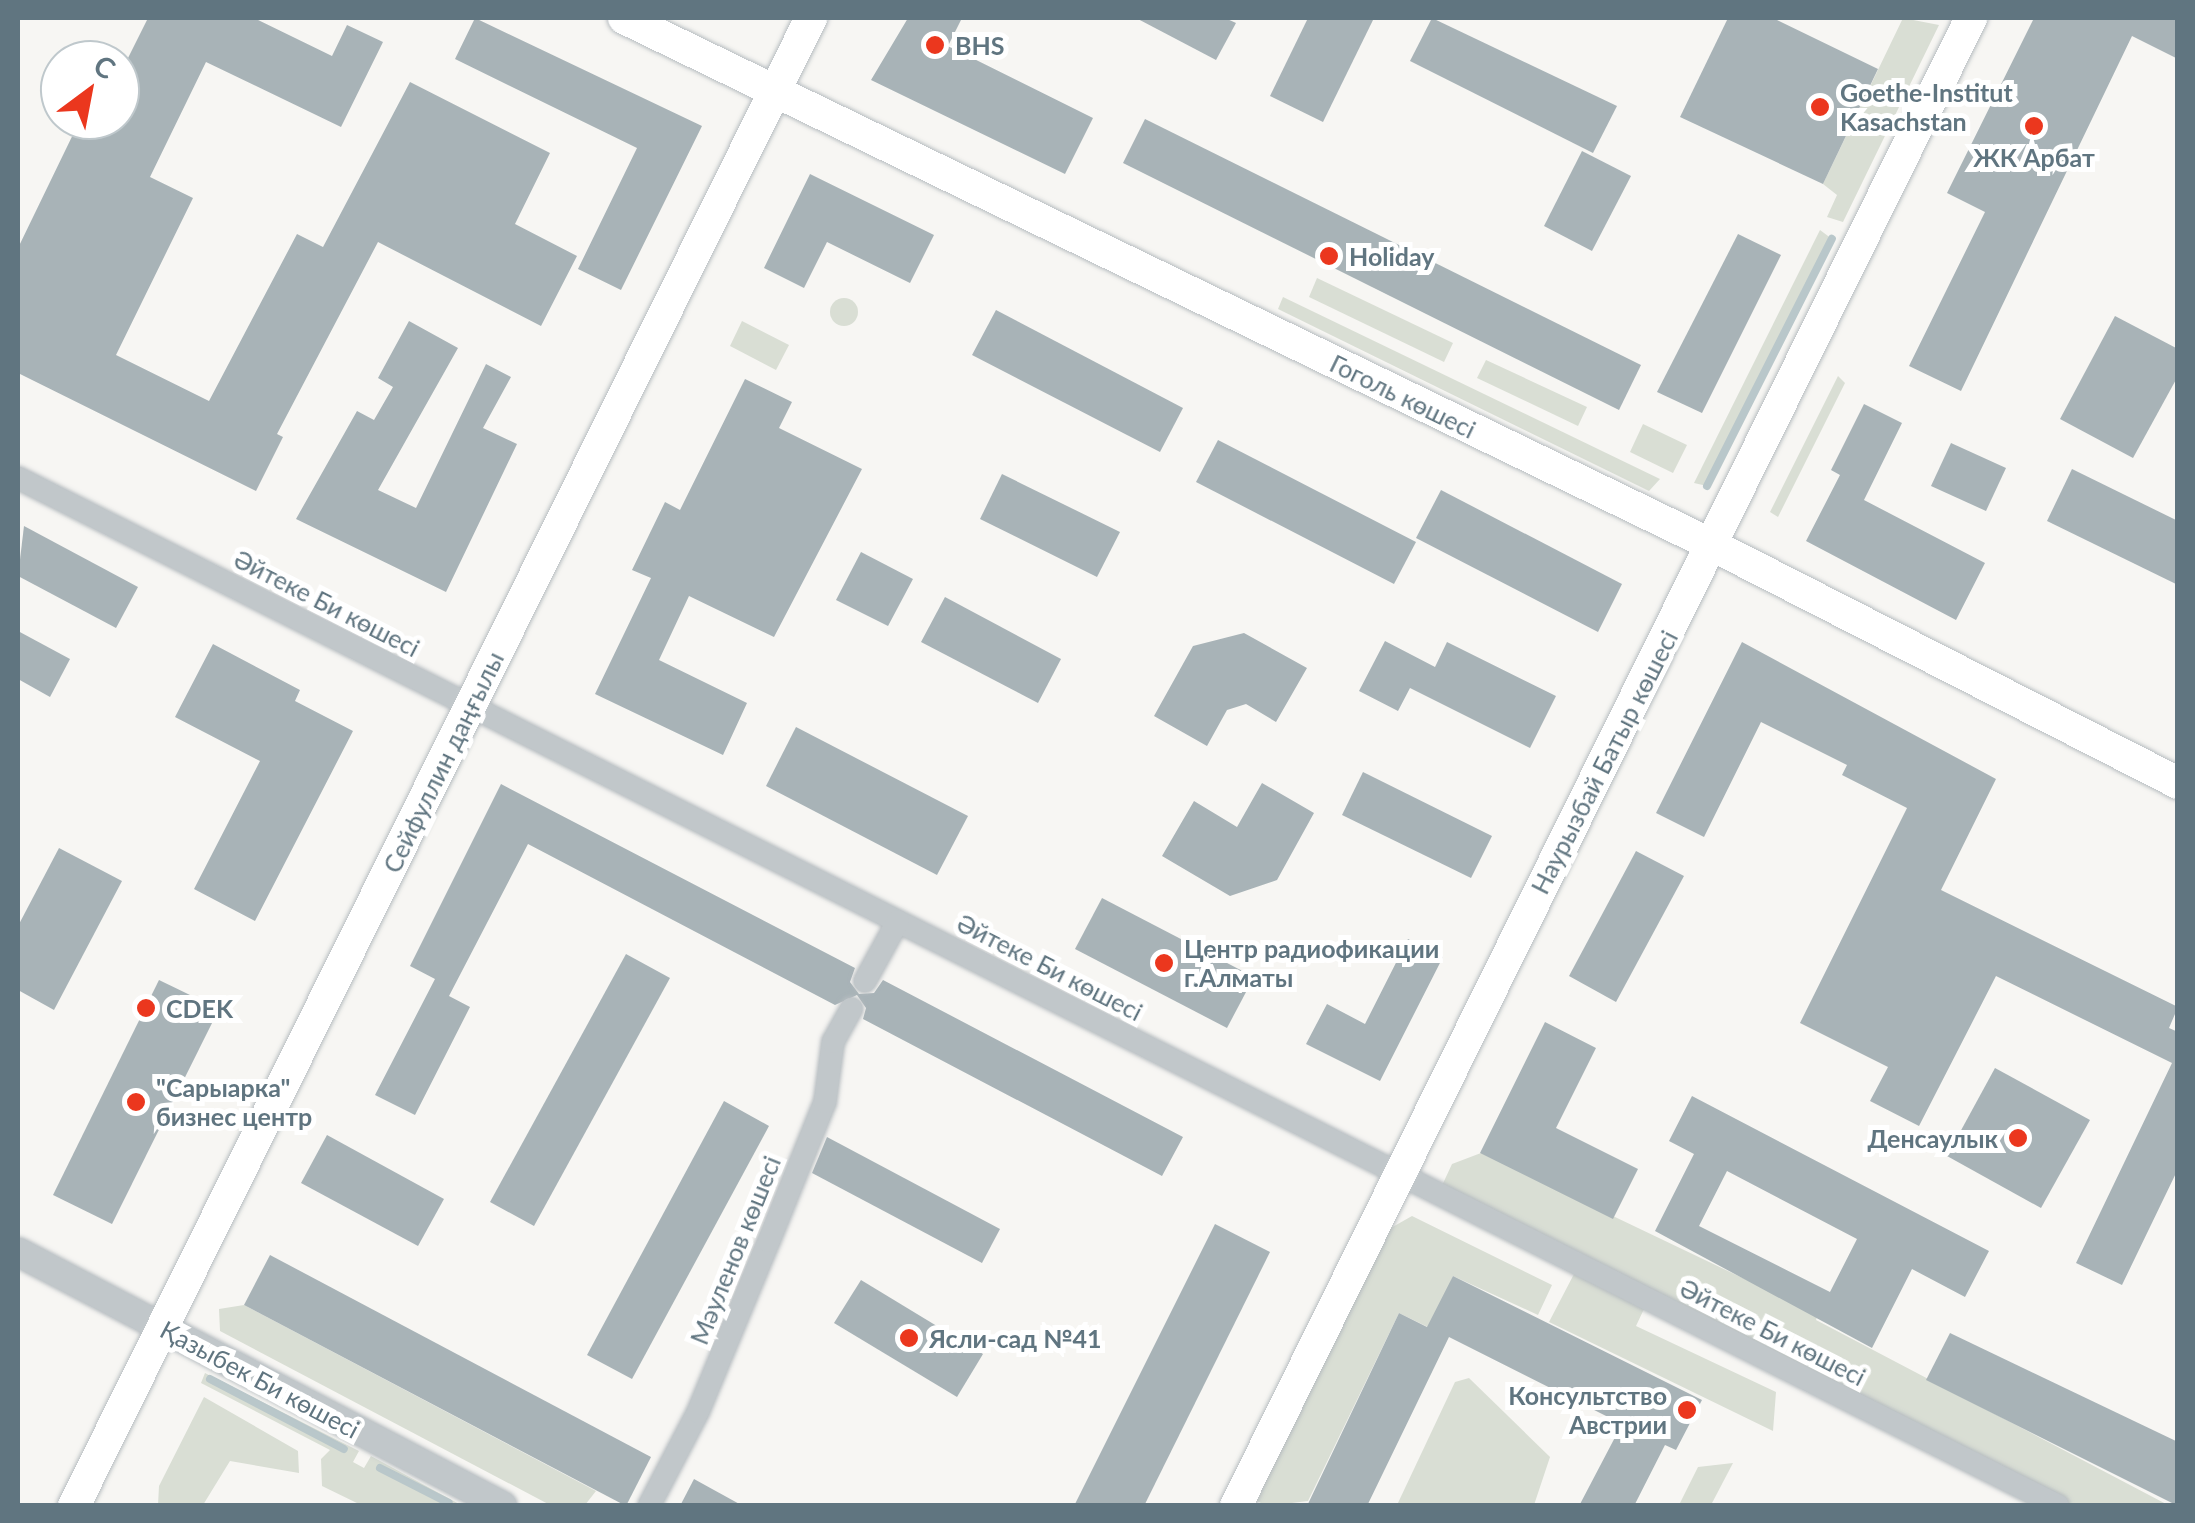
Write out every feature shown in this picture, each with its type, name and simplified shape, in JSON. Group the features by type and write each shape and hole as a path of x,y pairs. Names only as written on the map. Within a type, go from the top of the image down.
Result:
{"main road":[{"name":"Гоголь көшесі","path":"624,18 1712,545 2178,783"},
{"name":"Сейфуллин даңғылы","path":"74,1506 810,18"},
{"name":"Наурызбай Батыр көшесі","path":"1236,1506 1970,18"}],"street":[{"name":"Әйтеке Би көшесі","path":"18,478 2058,1506"},
{"path":"866,982 898,921"},
{"name":"Мәуленов көшесі","path":"649,1506 698,1412 769,1241 824,1102 834,1042 851,1008"},
{"name":"Қазыбек Би көшесі","path":"18,1252 503,1506"}],"shaded area":[{"path":"1903,18 1939,25 1843,222 1827,217 1837,195 1823,184"},
{"path":"1820,230 1832,239 1707,486 1694,483"},
{"path":"1317,278 1453,343 1444,362 1309,297"},
{"path":"1283,297 1660,479 1649,491 1278,309"},
{"path":"844,298 854,302 858,312 854,322 844,326 834,322 830,312 834,302"},
{"path":"742,321 789,345 776,370 730,346"},
{"path":"1486,360 1587,407 1578,426 1477,378"},
{"path":"1838,376 1845,383 1778,517 1770,512"},
{"path":"1643,424 1687,445 1673,473 1630,452"},
{"path":"1481,1153 1818,1314 1816,1320 2168,1505 2058,1505 1439,1192 1452,1164"},
{"path":"1412,1216 1552,1285 1538,1315 1453,1276 1432,1329 1399,1313 1308,1501 1267,1506 1255,1500 1389,1229"},
{"path":"1574,1274 1644,1309 1636,1326 1776,1392 1773,1431 1549,1322"},
{"path":"244,1305 596,1491 585,1505 550,1505 220,1331 219,1309"},
{"path":"205,1373 359,1451 353,1462 364,1468 371,1456 461,1505 361,1505 322,1486 321,1459 330,1450 201,1383"},
{"path":"1469,1378 1550,1457 1534,1505 1397,1505 1455,1382"},
{"path":"204,1397 298,1451 299,1473 230,1461 203,1505 158,1505 159,1486"},
{"path":"1733,1463 1711,1505 1679,1505 1698,1467"}],"building":[{"path":"148,18 254,18 332,56 347,25 383,42 341,127 206,62 150,177 193,198 116,355 209,401 297,234 323,247 410,82 550,153 515,224 577,256 541,326 378,242 277,434 283,437 256,491 18,373 18,248 70,140 140,140 137,40"},
{"path":"475,18 702,126 621,290 578,269 637,148 455,59"},
{"path":"908,18 962,18 948,46 1093,118 1065,174 871,80"},
{"path":"1136,18 1225,18 1236,23 1216,60"},
{"path":"1308,18 1374,18 1323,122 1270,96"},
{"path":"1432,18 1617,106 1593,153 1410,61"},
{"path":"1728,18 1773,18 1878,69 1823,184 1680,117"},
{"name":"ЖК Арбат","path":"2034,18 2178,18 2178,59 2132,36 1961,391 1909,366 1985,212 1947,193"},
{"path":"1145,119 1641,365 1619,410 1123,163"},
{"path":"1582,151 1631,176 1592,251 1544,226"},
{"path":"810,174 934,235 910,283 827,242 804,288 764,268"},
{"path":"1738,234 1781,255 1702,413 1657,392"},
{"path":"996,310 1183,408 1160,452 972,355"},
{"path":"2115,316 2178,349 2178,376 2133,458 2060,419"},
{"path":"409,321 458,348 378,490 416,508 486,364 511,377 483,428 517,444 446,592 296,519 357,411 374,420 393,387 378,378"},
{"path":"745,379 792,402 779,428 862,469 774,637 689,596 659,660 747,703 723,755 595,694 651,578 632,570 665,502 680,510"},
{"path":"1864,404 1902,423 1864,500 1985,563 1956,620 1806,541 1840,475 1831,470"},
{"path":"1218,440 1416,542 1394,584 1196,482"},
{"path":"1951,443 2006,468 1986,511 1931,486"},
{"path":"2072,469 2178,521 2178,585 2047,521"},
{"path":"1002,474 1120,532 1097,577 980,519"},
{"path":"1441,490 1622,584 1598,632 1416,538"},
{"path":"24,526 138,587 116,628 18,576"},
{"path":"861,552 913,579 888,626 836,600"},
{"path":"945,597 1061,659 1038,703 921,642"},
{"path":"18,631 70,659 50,697 18,679"},
{"path":"1244,633 1307,668 1276,722 1246,704 1227,710 1207,746 1154,716 1193,646"},
{"path":"1385,641 1435,667 1447,642 1556,696 1530,748 1410,688 1398,711 1359,691"},
{"path":"1742,642 1996,779 1941,890 2178,1007 2169,1028 2178,1032 2178,1169 2122,1285 2076,1263 2172,1063 1996,976 1919,1126 1870,1101 1888,1067 1800,1023 1907,808 1842,775 1847,765 1761,722 1704,837 1656,813"},
{"path":"213,644 300,690 295,701 353,731 255,921 194,889 260,761 175,717"},
{"path":"796,727 968,816 937,875 766,786"},
{"path":"1363,772 1492,836 1471,878 1342,815"},
{"path":"1262,783 1314,813 1277,880 1230,896 1162,856 1194,801 1237,827"},
{"path":"501,784 855,968 850,982 859,994 874,993 883,980 1183,1137 1162,1176 863,1019 866,1008 857,995 835,1005 528,844 449,996 470,1007 415,1115 375,1095 435,979 410,966"},
{"path":"59,848 122,881 54,1010 18,990 18,926"},
{"path":"1636,851 1684,876 1616,1002 1569,976"},
{"name":"Центр радиофикации г.Алматы","path":"1102,898 1254,977 1227,1028 1075,949"},
{"path":"1408,939 1443,957 1380,1081 1306,1044 1327,1004 1365,1024"},
{"path":"626,954 670,978 534,1226 490,1202"},
{"name":"\"Сарыарка\" бизнес центр","path":"159,980 219,1009 112,1224 53,1195"},
{"path":"1545,1022 1596,1048 1556,1128 1638,1169 1613,1219 1480,1153"},
{"name":"Денсаулык","path":"1995,1068 2090,1120 2041,1208 1947,1156"},
{"path":"1692,1096 1989,1251 1965,1297 1912,1269 1872,1348 1655,1231 1694,1154 1669,1141","holes":["1727,1171 1857,1239 1830,1292 1699,1226"]},
{"path":"724,1101 769,1126 632,1379 587,1355"},
{"path":"327,1135 444,1199 418,1246 301,1183"},
{"path":"827,1137 1000,1229 982,1263 812,1173"},
{"path":"1215,1224 1270,1252 1144,1506 1074,1506"},
{"path":"270,1255 651,1457 626,1506 244,1305"},
{"path":"1453,1276 1702,1400 1676,1450 1665,1445 1634,1506 1579,1506 1622,1424 1449,1337 1367,1506 1307,1506 1399,1313 1427,1327"},
{"name":"Ясли-сад №41","path":"861,1280 983,1354 957,1397 834,1323"},
{"path":"1950,1333 2178,1442 2178,1506 1926,1380"},
{"path":"694,1479 743,1506 680,1506"}],"waterway":[{"path":"1707,486 1832,239"},
{"path":"210,1379 344,1449"},
{"path":"380,1468 449,1503"}],"place":[{"name":"BHS","path":"935,45"},
{"name":"Goethe-Institut Kasachstan","path":"1820,107"},
{"name":"ЖК Арбат","path":"2034,126"},
{"name":"Holiday","path":"1329,256"},
{"name":"Центр радиофикации г.Алматы","path":"1164,963"},
{"name":"CDEK","path":"146,1008"},
{"name":"\"Сарыарка\" бизнес центр","path":"136,1102"},
{"name":"Денсаулык","path":"2018,1138"},
{"name":"Ясли-сад №41","path":"909,1338"},
{"name":"Консультство Австрии","path":"1687,1410"}]}
